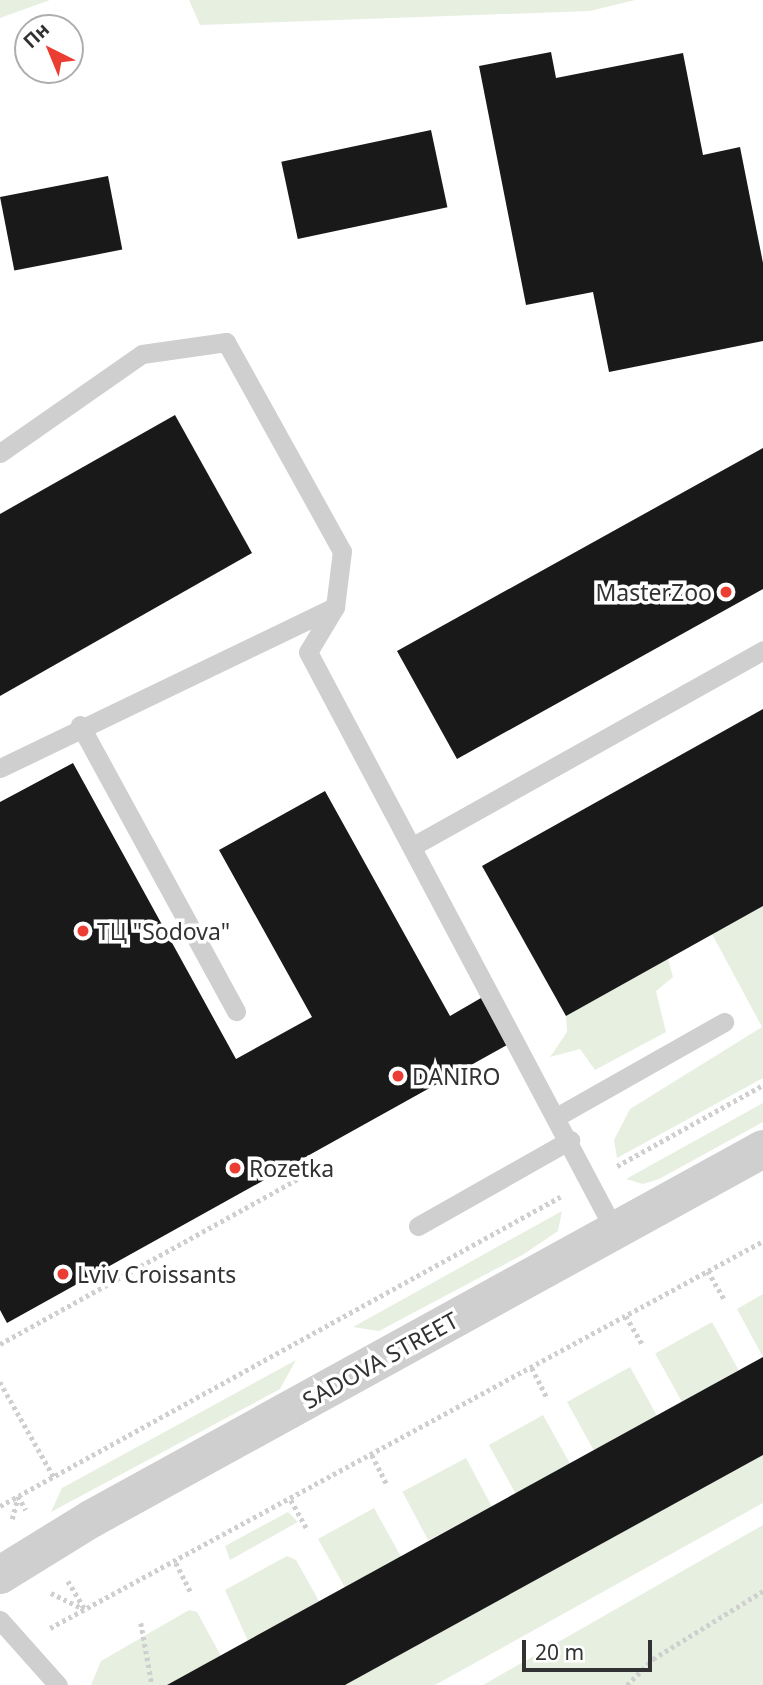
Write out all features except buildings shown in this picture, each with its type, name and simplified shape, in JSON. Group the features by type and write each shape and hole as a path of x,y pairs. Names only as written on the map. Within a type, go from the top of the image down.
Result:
{"street":[{"name":"SADOVA STREET","path":"0,1575 91,1519 763,1149"}],"lane":[{"path":"0,453 142,354 226,342 342,551 335,607 308,652 558,1116 615,1231"},
{"path":"0,768 80,725 335,607"},
{"path":"413,846 763,650"},
{"path":"80,725 236,1011"},
{"path":"558,1116 724,1022"},
{"path":"418,1226 570,1140"},
{"path":"0,1619 58,1685"}],"path":[{"path":"0,1506 763,1085"},
{"path":"0,1344 300,1178"},
{"path":"65,1577 86,1611 763,1241"},
{"path":"708,1271 725,1301"},
{"path":"626,1316 643,1346"},
{"path":"532,1368 548,1399"},
{"path":"0,1382 54,1477"},
{"path":"372,1455 388,1486"},
{"path":"291,1500 308,1531"},
{"path":"176,1563 192,1594"},
{"path":"627,1685 653,1659 763,1591"},
{"path":"141,1623 152,1685"}],"shaded area":[{"path":"0,0 50,0 0,18"},
{"path":"189,0 635,0 590,11 200,25"},
{"path":"763,906 763,1078 617,1158 614,1140 630,1109 762,1027 712,934"},
{"path":"668,959 673,977 656,991 666,1032 595,1070 580,1049 550,1057 567,1032 566,1016"},
{"path":"763,1103 763,1122 659,1179 643,1184 626,1179"},
{"path":"562,1211 558,1231 524,1254 379,1331 353,1327"},
{"path":"763,1294 763,1357 737,1309"},
{"path":"712,1322 739,1370 682,1402 655,1354"},
{"path":"296,1360 280,1389 51,1512 62,1488"},
{"path":"630,1367 657,1416 594,1451 567,1402"},
{"path":"543,1415 570,1464 516,1494 489,1445"},
{"path":"763,1455 763,1503 435,1685 345,1685"},
{"path":"466,1458 492,1507 428,1540 402,1492"},
{"path":"374,1508 401,1557 345,1588 318,1539"},
{"path":"288,1512 298,1522 230,1560 225,1546"},
{"path":"763,1525 763,1685 483,1685"},
{"path":"287,1556 296,1560 319,1601 248,1641 225,1590"},
{"path":"189,1610 197,1612 221,1656 167,1685 91,1685 101,1661"}],"place":[{"name":"MasterZoo","path":"726,592"},
{"name":"ТЦ \"Sodova\"","path":"83,931"},
{"name":"DANIRO","path":"398,1076"},
{"name":"Rozetka","path":"235,1168"},
{"name":"Lviv Croissants","path":"63,1274"}]}
